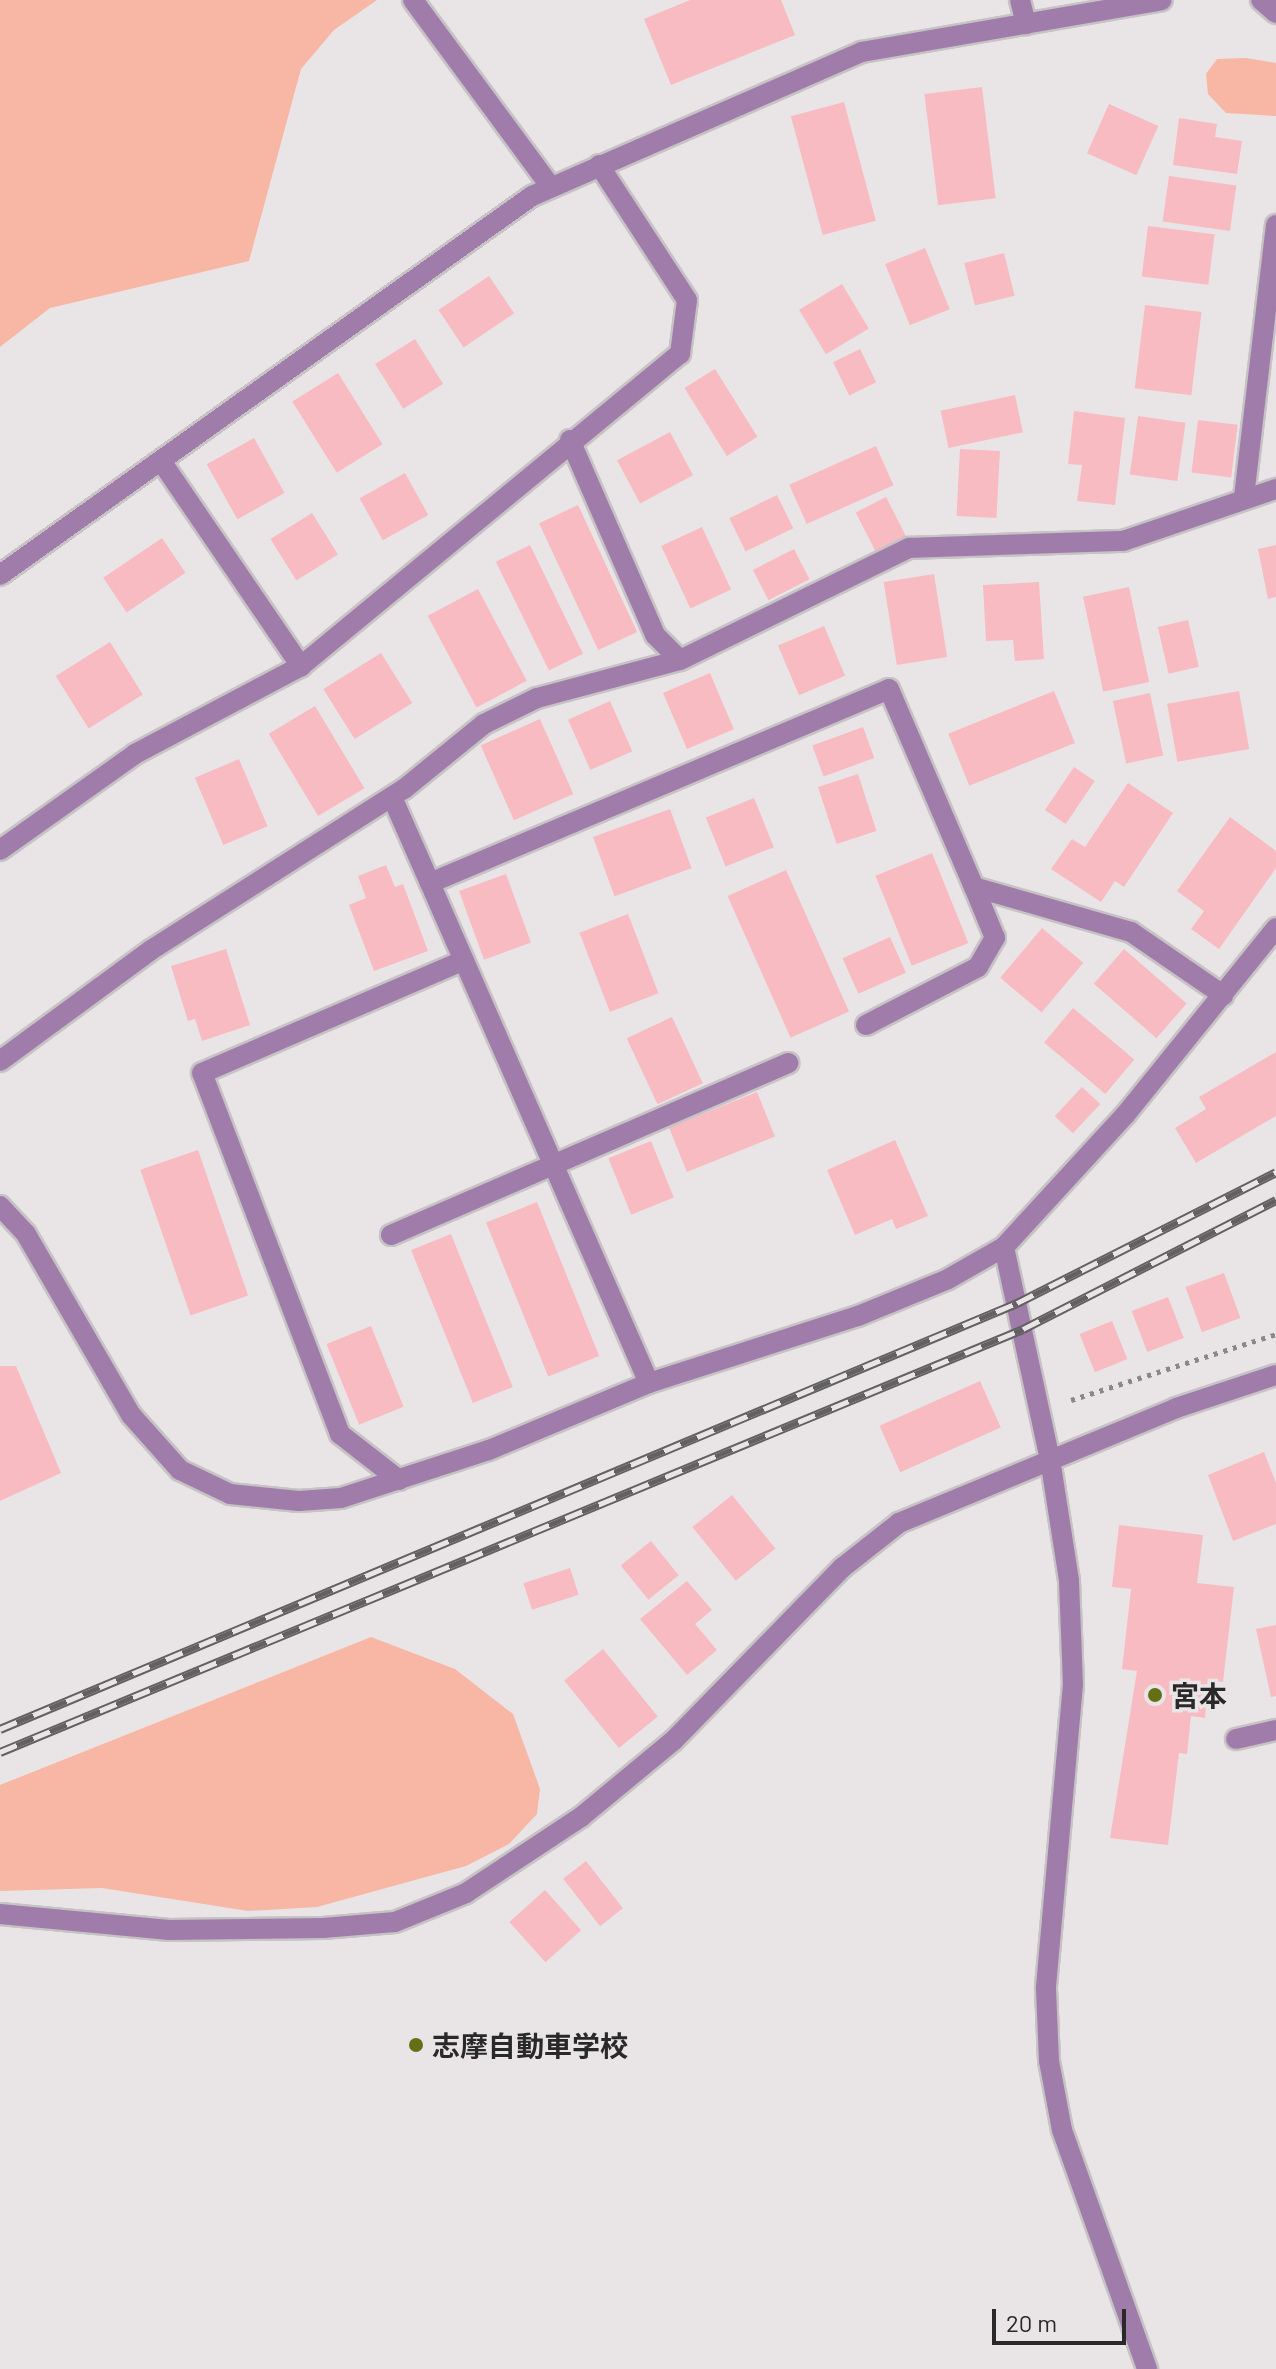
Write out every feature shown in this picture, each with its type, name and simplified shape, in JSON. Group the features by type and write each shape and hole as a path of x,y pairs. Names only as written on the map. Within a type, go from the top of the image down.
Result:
{"street":[{"path":"413,0 551,187"},
{"path":"1020,0 1026,24"},
{"path":"0,575 163,464 551,187 862,52 1162,0"},
{"path":"1261,0 1276,13"},
{"path":"0,850 135,754 301,666 570,440 680,354 687,300 599,165"},
{"path":"1244,497 1276,225"},
{"path":"570,440 655,635 680,660"},
{"path":"163,464 301,666"},
{"path":"0,1061 151,950 392,797 484,724 537,698 680,660 909,548 1123,541 1244,497 1276,489"},
{"path":"430,883 889,689 995,938 978,967 866,1025"},
{"path":"392,797 557,1167 649,1383"},
{"path":"974,887 1131,932 1223,995"},
{"path":"0,1206 26,1234 131,1415 180,1470 230,1494 299,1501 341,1498 399,1480 649,1383 858,1316 948,1279 1004,1247 1126,1114 1276,928"},
{"path":"399,1480 340,1434 202,1073 464,960"},
{"path":"391,1235 557,1167 788,1063"},
{"path":"1004,1247 1050,1459 1069,1581 1073,1684 1046,1989 1049,2061 1062,2130 1147,2369"},
{"path":"0,1914 169,1930 323,1928 395,1922 466,1893 581,1817 673,1741 842,1568 899,1523 1050,1459 1276,1375"},
{"path":"1236,1739 1276,1730"}],"path":[{"path":"1038,1411 1276,1334"}],"shaded area":[{"path":"0,0 377,0 334,30 301,69 249,261 50,308 0,347"},
{"path":"1246,58 1276,63 1276,116 1226,113 1208,94 1206,74 1217,59"},
{"path":"371,1637 455,1669 513,1714 540,1789 537,1814 509,1844 466,1866 317,1907 248,1911 102,1888 0,1891 0,1785"}],"building":[{"path":"690,0 781,0 795,35 671,85 644,19"},
{"path":"982,87 996,198 938,205 924,94"},
{"path":"844,102 876,221 823,235 791,116"},
{"path":"1109,104 1158,126 1136,175 1087,153"},
{"path":"1179,118 1217,124 1215,137 1242,141 1237,174 1173,165"},
{"path":"1169,176 1236,185 1230,231 1163,222"},
{"path":"1148,226 1215,234 1208,285 1142,277"},
{"path":"925,248 950,309 910,325 885,264"},
{"path":"1004,253 1015,296 975,306 964,263"},
{"path":"489,276 514,313 464,347 438,310"},
{"path":"842,284 869,329 826,354 799,310"},
{"path":"1145,305 1202,312 1191,395 1135,388"},
{"path":"415,339 443,384 403,409 375,364"},
{"path":"860,349 876,382 849,395 833,362"},
{"path":"715,369 757,437 727,456 684,388"},
{"path":"338,373 383,444 337,473 292,402"},
{"path":"1015,395 1023,432 949,448 941,411"},
{"path":"1074,411 1125,418 1115,505 1077,501 1082,465 1068,464"},
{"path":"1138,416 1186,423 1177,481 1130,474"},
{"path":"1198,420 1238,425 1231,477 1192,473"},
{"path":"670,432 693,475 640,503 617,460"},
{"path":"254,438 285,493 237,519 207,464"},
{"path":"876,446 893,485 807,524 789,485"},
{"path":"960,449 1000,451 996,518 956,516"},
{"path":"405,473 428,515 383,540 360,498"},
{"path":"777,495 793,528 746,551 729,518"},
{"path":"886,497 906,537 876,553 856,512"},
{"path":"578,505 637,632 598,650 539,523"},
{"path":"312,513 338,555 296,581 270,539"},
{"path":"702,527 731,590 690,609 661,546"},
{"path":"162,538 185,573 127,613 103,578"},
{"path":"530,545 583,654 549,670 496,562"},
{"path":"1276,545 1276,597 1268,599 1258,549"},
{"path":"794,549 809,579 768,600 753,570"},
{"path":"934,574 947,657 897,665 884,582"},
{"path":"1039,582 1044,659 1015,661 1013,640 986,641 983,585"},
{"path":"1129,587 1149,682 1103,692 1083,597"},
{"path":"478,589 527,681 476,708 428,616"},
{"path":"1188,620 1199,667 1169,674 1158,627"},
{"path":"824,626 845,676 799,695 778,646"},
{"path":"110,642 143,695 89,728 56,676"},
{"path":"381,653 412,703 355,739 323,689"},
{"path":"710,673 734,729 687,749 663,693"},
{"path":"1054,691 1075,743 969,786 948,734"},
{"path":"1239,691 1249,749 1177,762 1167,704"},
{"path":"1150,693 1163,756 1126,764 1113,701"},
{"path":"610,701 632,751 590,770 568,720"},
{"path":"315,706 364,788 318,816 269,734"},
{"path":"540,719 573,794 514,820 481,745"},
{"path":"863,727 874,758 824,776 812,745"},
{"path":"239,759 268,826 223,845 195,778"},
{"path":"1074,767 1095,781 1066,824 1045,810"},
{"path":"858,774 877,831 837,844 818,787"},
{"path":"1128,783 1173,813 1124,887 1115,881 1101,902 1051,869 1072,839 1085,847"},
{"path":"754,798 774,847 726,867 706,817"},
{"path":"670,809 692,868 614,896 593,837"},
{"path":"1230,817 1276,851 1276,868 1219,949 1191,929 1204,911 1177,891"},
{"path":"932,853 968,943 912,966 875,876"},
{"path":"386,865 395,887 403,884 428,951 374,971 349,905 366,898 358,876"},
{"path":"786,870 849,1012 791,1038 728,896"},
{"path":"506,874 531,943 484,960 459,891"},
{"path":"628,914 658,993 610,1012 579,933"},
{"path":"1042,928 1083,963 1042,1013 1000,978"},
{"path":"890,937 906,973 858,994 842,958"},
{"path":"226,949 250,1025 202,1041 195,1019 188,1021 171,966"},
{"path":"1124,949 1187,1003 1156,1038 1094,984"},
{"path":"1073,1008 1134,1059 1105,1094 1044,1042"},
{"path":"672,1017 703,1083 658,1104 627,1038"},
{"path":"1276,1052 1276,1116 1196,1163 1175,1128 1206,1109 1199,1097"},
{"path":"1082,1087 1100,1104 1073,1133 1055,1116"},
{"path":"757,1092 775,1137 687,1172 669,1128"},
{"path":"895,1140 928,1216 896,1229 892,1219 855,1235 827,1170"},
{"path":"651,1141 674,1198 631,1215 608,1158"},
{"path":"198,1150 248,1296 190,1315 140,1170"},
{"path":"537,1202 599,1356 548,1377 486,1223"},
{"path":"451,1234 513,1387 473,1403 411,1250"},
{"path":"1224,1273 1240,1318 1202,1332 1185,1287"},
{"path":"1168,1297 1184,1338 1147,1352 1132,1311"},
{"path":"1112,1321 1127,1359 1095,1372 1080,1334"},
{"path":"371,1326 404,1407 359,1425 326,1344"},
{"path":"0,1366 16,1366 61,1473 0,1501"},
{"path":"980,1381 1001,1428 900,1472 880,1426"},
{"path":"1264,1452 1276,1483 1276,1524 1233,1541 1208,1475"},
{"path":"732,1495 775,1549 736,1581 692,1527"},
{"path":"1119,1525 1203,1535 1197,1583 1234,1587 1223,1682 1208,1680 1205,1718 1191,1716 1187,1754 1179,1753 1168,1845 1110,1838 1137,1671 1122,1669 1131,1589 1112,1587"},
{"path":"651,1541 679,1575 648,1600 621,1566"},
{"path":"570,1568 579,1595 532,1610 523,1583"},
{"path":"687,1581 712,1610 695,1624 717,1650 687,1675 640,1619"},
{"path":"1276,1625 1276,1696 1271,1697 1256,1629"},
{"path":"603,1649 658,1717 619,1748 564,1680"},
{"path":"586,1861 623,1908 600,1926 563,1879"},
{"path":"545,1890 581,1930 545,1962 509,1922"}],"railway":[{"path":"0,1729 1017,1303 1276,1172"},
{"path":"0,1752 1023,1329 1276,1200"}],"place":[{"name":"宮本","path":"1155,1695"},
{"name":"志摩自動車学校","path":"416,2045"}]}
